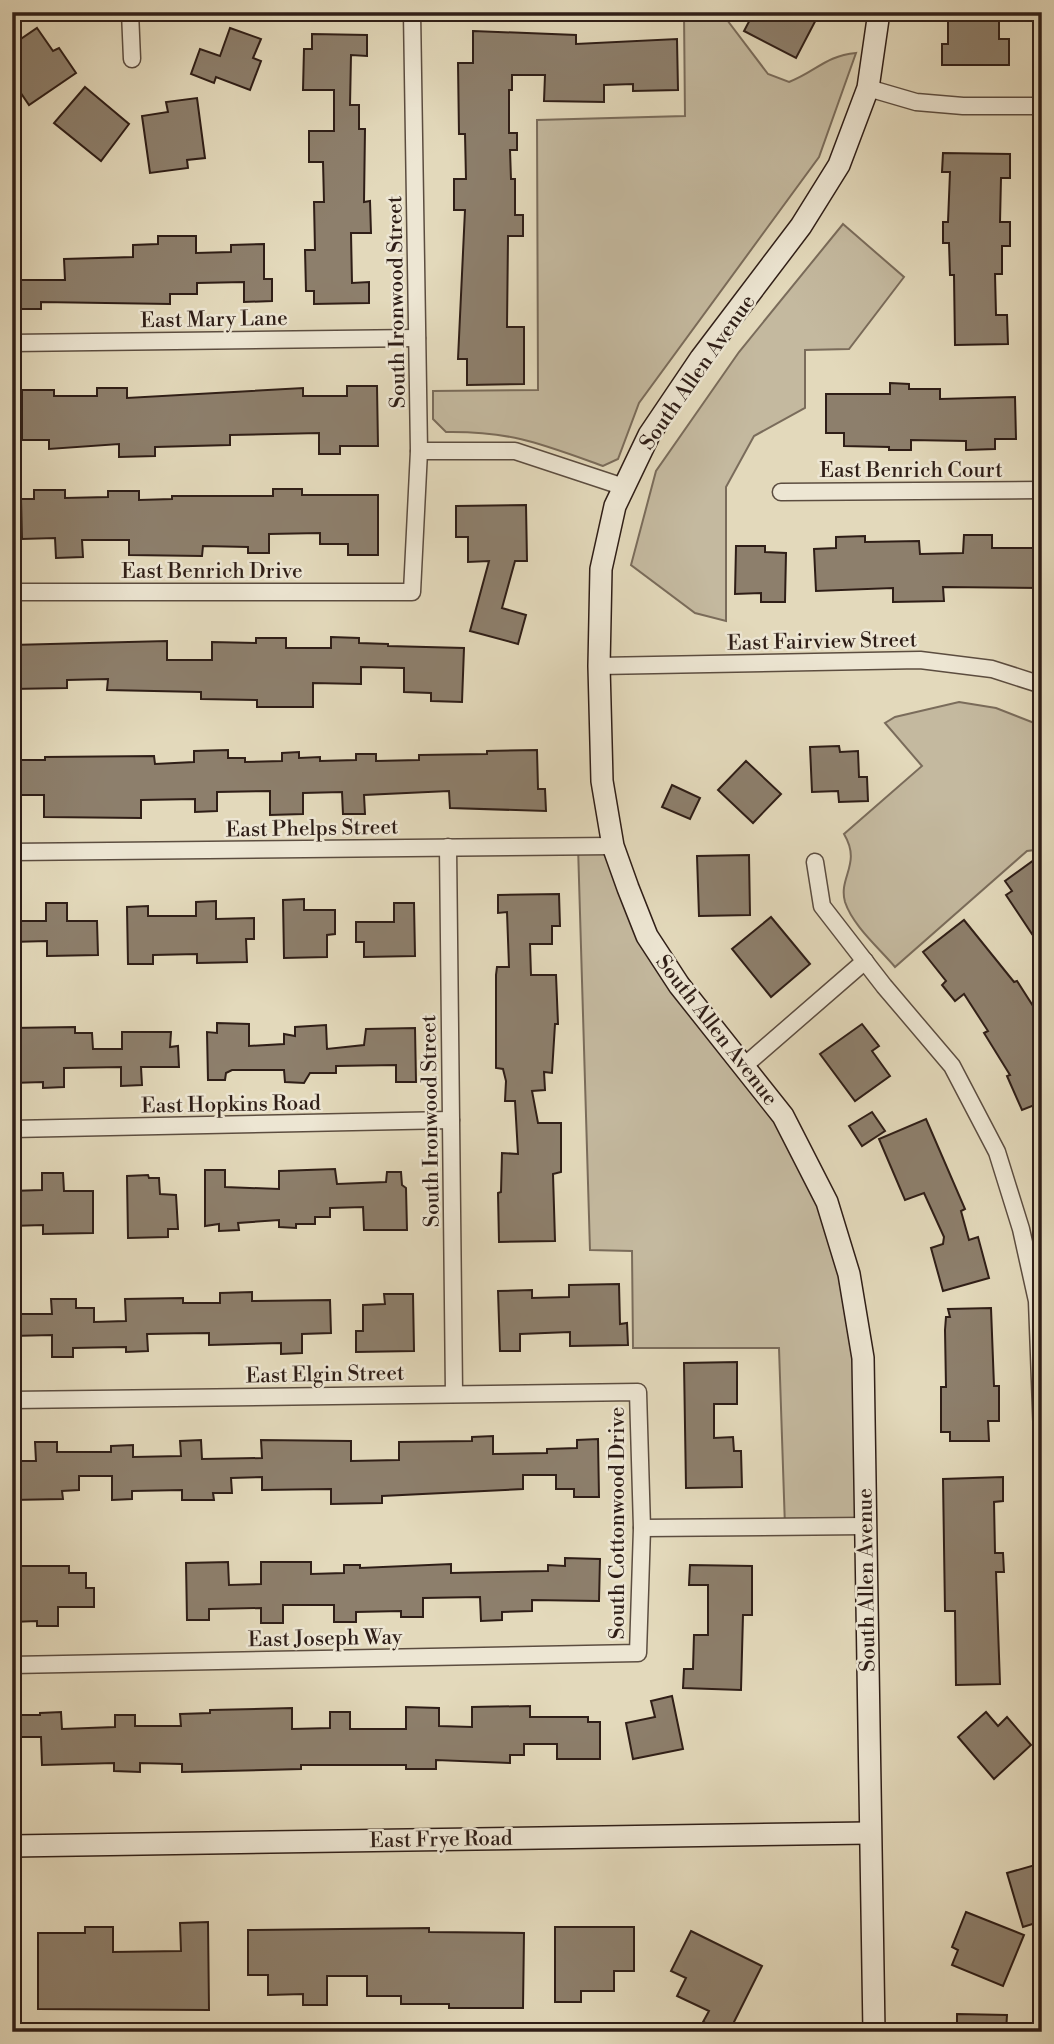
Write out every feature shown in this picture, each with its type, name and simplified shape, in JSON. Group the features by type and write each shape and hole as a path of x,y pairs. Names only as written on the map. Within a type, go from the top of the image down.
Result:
{"street":[{"path":"130,12 132,58"},
{"name":"South Ironwood Street","path":"412,12 419,451 412,592"},
{"name":"South Allen Avenue","path":"874,2032 863,1358 849,1274 827,1202 783,1116 679,985 647,936 613,846 602,781 599,666 601,569 615,506 656,424 701,358 801,226 839,165 868,88 879,12"},
{"path":"868,88 916,102 963,106 1042,106"},
{"name":"East Mary Lane","path":"12,343 417,338"},
{"path":"419,451 515,451 624,487"},
{"name":"East Benrich Court","path":"781,492 1042,490"},
{"name":"East Benrich Drive","path":"12,592 412,592"},
{"name":"East Fairview Street","path":"599,666 920,660 992,669 1042,685"},
{"name":"East Phelps Street","path":"12,852 613,846"},
{"name":"South Ironwood Street","path":"448,847 454,1393"},
{"path":"816,862 822,906 952,1066 997,1152 1021,1229 1037,1301 1042,1435"},
{"path":"744,1066 865,961"},
{"name":"East Hopkins Road","path":"12,1129 451,1120"},
{"name":"East Elgin Street","path":"12,1400 638,1392"},
{"name":"South Cottonwood Drive","path":"638,1392 642,1528 638,1653"},
{"path":"642,1528 865,1526"},
{"name":"East Joseph Way","path":"12,1665 638,1653"},
{"name":"East Frye Road","path":"12,1846 869,1833"}],"shaded area":[{"path":"721,12 768,74 789,82 836,57 856,53 819,157 639,403 618,459 603,466 526,440 469,432 446,432 433,419 433,391 538,390 537,120 685,116 684,13"},
{"path":"843,224 904,277 849,349 805,350 805,408 754,436 726,487 726,621 695,613 631,565 656,471 739,352"},
{"path":"959,702 996,708 1042,726 1042,849 1027,851 895,967 860,928 845,902 844,885 851,854 844,834 922,766 885,723 895,717"},
{"path":"578,846 613,846 647,936 783,1116 849,1274 865,1526 785,1527 779,1348 633,1348 632,1251 590,1250"}],"building":[{"path":"754,12 820,12 796,58 744,31"},
{"path":"948,14 999,15 999,39 1009,39 1009,65 942,65 942,44 948,44"},
{"path":"37,28 53,51 59,48 76,73 29,105 12,80 12,45"},
{"path":"230,28 261,39 253,58 261,61 250,90 216,77 214,83 191,74 200,49 220,56"},
{"path":"473,31 576,35 576,44 677,39 678,90 633,91 633,84 604,85 604,102 544,101 545,75 512,75 512,90 509,90 509,133 517,133 517,150 510,150 511,179 515,179 515,215 523,215 523,236 508,236 507,327 524,327 524,384 467,385 467,359 458,359 465,210 454,210 454,179 466,179 465,134 459,134 458,63 473,63"},
{"path":"312,34 367,35 367,56 351,55 350,105 359,105 359,129 365,129 364,202 370,201 371,233 351,233 352,283 369,282 369,303 314,304 314,291 306,291 305,250 315,250 314,202 324,202 323,162 309,162 309,131 334,131 334,90 303,90 304,49 312,49"},
{"path":"85,87 129,124 101,161 54,123"},
{"path":"197,98 205,158 187,160 188,168 150,173 142,116 168,112 166,102"},
{"path":"943,153 1010,154 1010,178 1001,178 1000,222 1010,222 1010,246 1002,246 1002,274 995,274 996,315 1007,315 1008,344 955,345 954,275 950,275 949,243 943,243 943,222 948,222 950,172 942,172"},
{"path":"158,236 196,236 196,253 231,252 231,245 264,244 264,279 272,279 272,301 244,302 244,282 197,283 197,294 170,294 170,304 41,302 41,309 12,309 12,280 65,280 64,259 133,257 133,245 158,244"},
{"path":"890,383 909,384 909,389 940,389 940,399 1015,397 1016,439 995,439 995,449 966,450 966,441 911,440 911,450 889,450 889,447 844,446 844,433 826,433 826,394 890,394"},
{"path":"347,386 377,386 378,446 340,446 340,454 319,454 319,433 230,435 230,445 155,447 155,456 119,457 119,444 49,449 49,440 22,440 22,390 54,390 54,396 97,396 97,388 127,388 127,398 303,388 303,396 347,396"},
{"path":"273,489 302,489 302,495 378,495 378,555 348,555 348,544 320,544 320,533 269,534 269,553 248,553 248,547 203,546 202,556 129,555 129,540 82,540 83,557 56,558 55,538 22,539 21,499 34,499 34,490 65,490 65,498 108,497 108,491 139,491 139,500 172,499 172,496 273,496"},
{"path":"526,505 527,561 515,561 502,608 526,615 518,644 470,631 489,561 468,562 468,537 456,537 456,506"},
{"path":"964,535 992,535 992,548 1042,548 1042,588 943,587 944,601 893,602 893,588 816,591 814,549 836,548 836,537 865,536 865,542 919,541 920,554 963,553"},
{"path":"736,546 765,546 765,552 786,553 785,602 761,602 761,593 735,594"},
{"path":"331,637 359,638 359,643 388,646 464,648 462,702 431,701 431,693 404,692 404,668 361,667 361,684 313,683 313,707 257,707 257,700 201,699 201,692 107,690 108,679 67,680 67,688 12,689 12,645 167,641 167,660 212,660 212,642 256,643 256,638 286,638 286,648 331,648"},
{"path":"839,746 840,752 858,751 859,777 867,777 868,801 839,802 838,791 812,792 810,747"},
{"path":"228,750 228,758 245,758 245,762 282,761 282,753 299,752 299,758 320,757 320,761 356,760 356,754 376,754 376,761 419,760 419,755 537,750 538,789 545,789 546,811 450,808 449,791 364,795 365,814 343,814 342,792 303,793 303,814 270,815 270,791 217,792 217,811 195,812 195,799 141,800 141,818 44,817 44,795 12,795 12,760 154,756 155,764 194,762 194,751"},
{"path":"746,761 781,794 753,823 718,790"},
{"path":"672,785 700,798 690,819 662,807"},
{"path":"749,855 750,915 699,916 697,856"},
{"path":"1034,860 1042,871 1042,927 1032,934 1006,895 1012,891 1005,881"},
{"path":"559,894 560,926 552,926 552,944 530,944 531,975 556,975 558,1024 555,1024 552,1073 544,1072 545,1090 532,1091 538,1123 561,1123 561,1172 553,1174 555,1241 499,1242 498,1193 501,1192 502,1153 518,1154 515,1101 505,1101 506,1081 503,1069 496,1068 497,967 509,967 507,912 498,913 498,895"},
{"path":"304,899 304,910 335,910 335,934 327,935 327,957 284,958 283,900"},
{"path":"216,901 216,919 254,918 254,939 246,939 247,962 197,963 197,954 153,955 153,964 128,964 127,907 148,906 148,916 196,916 196,902"},
{"path":"46,903 67,903 67,921 97,921 98,955 47,956 47,941 12,942 12,921 46,921"},
{"path":"394,903 414,903 415,956 364,957 364,942 356,942 356,922 394,922"},
{"path":"771,917 810,964 771,997 732,949"},
{"path":"964,920 1014,982 1017,981 1042,1020 1042,1102 1022,1110 1007,1076 1010,1075 984,1033 988,1031 964,994 955,1001 942,985 946,981 923,952"},
{"path":"217,1023 249,1024 249,1046 284,1044 284,1034 295,1036 295,1027 326,1025 327,1049 364,1045 366,1029 415,1028 416,1082 396,1082 396,1065 336,1066 336,1073 310,1073 304,1083 285,1082 284,1070 232,1070 226,1073 225,1080 208,1080 207,1032 217,1033"},
{"path":"862,1024 879,1046 872,1051 890,1076 855,1101 820,1054"},
{"path":"75,1027 75,1033 92,1033 93,1049 122,1049 122,1032 171,1032 170,1047 178,1046 179,1067 141,1067 142,1085 121,1086 121,1067 64,1068 64,1087 43,1088 43,1082 12,1083 12,1028"},
{"path":"872,1112 885,1131 862,1146 849,1126"},
{"path":"926,1119 965,1209 961,1211 969,1240 978,1237 989,1278 943,1291 931,1248 943,1244 944,1237 924,1193 905,1200 879,1139"},
{"path":"335,1169 337,1184 386,1182 387,1172 401,1172 402,1185 406,1188 407,1230 364,1230 363,1207 330,1208 330,1217 315,1217 315,1224 296,1224 296,1228 279,1227 279,1220 238,1223 239,1230 219,1231 219,1224 205,1226 205,1170 225,1170 225,1187 279,1189 279,1171"},
{"path":"42,1173 63,1173 64,1191 93,1191 93,1233 43,1234 43,1225 12,1226 12,1191 42,1190"},
{"path":"148,1175 149,1178 159,1178 160,1194 176,1195 178,1229 168,1229 168,1237 128,1238 127,1176"},
{"path":"619,1284 620,1324 627,1323 628,1345 570,1346 570,1332 520,1334 520,1351 500,1351 498,1291 532,1290 532,1298 569,1297 569,1285"},
{"path":"252,1292 252,1301 330,1300 331,1333 302,1334 302,1353 281,1354 281,1343 209,1345 209,1333 147,1334 148,1351 126,1352 126,1347 73,1348 73,1357 52,1357 52,1335 12,1336 12,1314 52,1314 51,1299 76,1299 76,1308 94,1308 94,1322 126,1321 125,1299 183,1298 183,1303 220,1303 220,1293"},
{"path":"384,1294 413,1294 414,1351 356,1352 356,1331 363,1331 363,1305 385,1304"},
{"path":"991,1308 994,1386 999,1386 999,1421 988,1421 989,1441 950,1441 950,1432 941,1432 941,1387 946,1387 945,1330 946,1317 950,1317 948,1309"},
{"path":"737,1362 737,1404 714,1404 714,1438 733,1437 734,1451 741,1451 742,1487 686,1488 684,1363"},
{"path":"493,1436 493,1454 547,1453 547,1449 577,1448 577,1440 598,1439 599,1497 574,1497 574,1489 556,1489 556,1475 523,1475 523,1489 382,1496 382,1503 331,1504 331,1489 262,1490 262,1477 231,1478 232,1493 213,1493 214,1500 182,1500 182,1490 132,1491 132,1499 112,1500 112,1476 79,1476 79,1490 62,1491 63,1499 12,1500 12,1461 36,1461 35,1442 57,1442 57,1452 111,1452 111,1446 133,1445 133,1457 181,1456 180,1441 201,1440 202,1459 262,1458 261,1440 351,1441 351,1461 399,1460 399,1442 472,1441 472,1437"},
{"path":"1003,1477 1003,1501 994,1502 995,1553 1003,1553 1004,1572 996,1572 1000,1684 956,1685 955,1611 945,1611 943,1479"},
{"path":"565,1558 600,1559 599,1601 532,1600 532,1611 502,1612 502,1620 481,1621 480,1597 423,1598 423,1617 401,1617 401,1611 356,1612 356,1622 334,1622 334,1605 283,1605 283,1623 261,1623 261,1608 209,1609 209,1620 187,1620 186,1563 228,1562 229,1585 261,1584 261,1562 311,1562 311,1574 344,1573 344,1565 360,1565 360,1568 451,1564 451,1573 548,1571 548,1565 565,1566"},
{"path":"690,1565 752,1566 752,1615 743,1615 741,1690 683,1688 684,1669 693,1669 694,1635 708,1635 708,1585 689,1585"},
{"path":"12,1566 69,1566 69,1573 86,1573 86,1588 94,1588 94,1607 58,1607 58,1626 37,1626 37,1621 12,1622"},
{"path":"672,1696 683,1749 633,1759 626,1723 655,1717 651,1701"},
{"path":"530,1706 530,1717 588,1717 588,1722 600,1722 600,1759 557,1759 557,1744 524,1744 524,1755 510,1755 510,1763 436,1760 436,1769 406,1769 406,1765 301,1765 301,1769 182,1772 182,1764 140,1763 140,1772 114,1771 114,1763 42,1765 41,1737 12,1737 12,1715 40,1713 61,1712 62,1729 115,1727 115,1715 135,1715 135,1726 181,1726 180,1714 210,1713 210,1710 292,1708 292,1729 330,1728 330,1712 350,1712 350,1729 406,1729 406,1707 439,1708 439,1726 472,1727 472,1707"},
{"path":"986,1712 998,1726 1007,1717 1031,1745 994,1779 958,1737"},
{"path":"1042,1863 1042,1921 1023,1927 1007,1873"},
{"path":"966,1912 1024,1935 1003,1986 952,1965 958,1950 952,1947"},
{"path":"208,1922 209,2010 38,2009 38,1933 85,1933 85,1927 113,1927 113,1952 181,1951 180,1923"},
{"path":"555,1927 634,1927 634,1971 614,1971 614,1991 581,1991 581,2002 555,2002"},
{"path":"429,1928 429,1932 524,1933 523,2008 449,2008 449,2004 401,2004 401,1996 367,1996 367,1976 327,1976 327,2005 303,2005 303,1994 268,1995 268,1975 248,1975 248,1930"},
{"path":"691,1931 762,1966 729,2032 703,2022 709,2011 677,1996 686,1978 671,1971"},
{"path":"957,2014 1007,2015 1006,2032 957,2032"}]}
